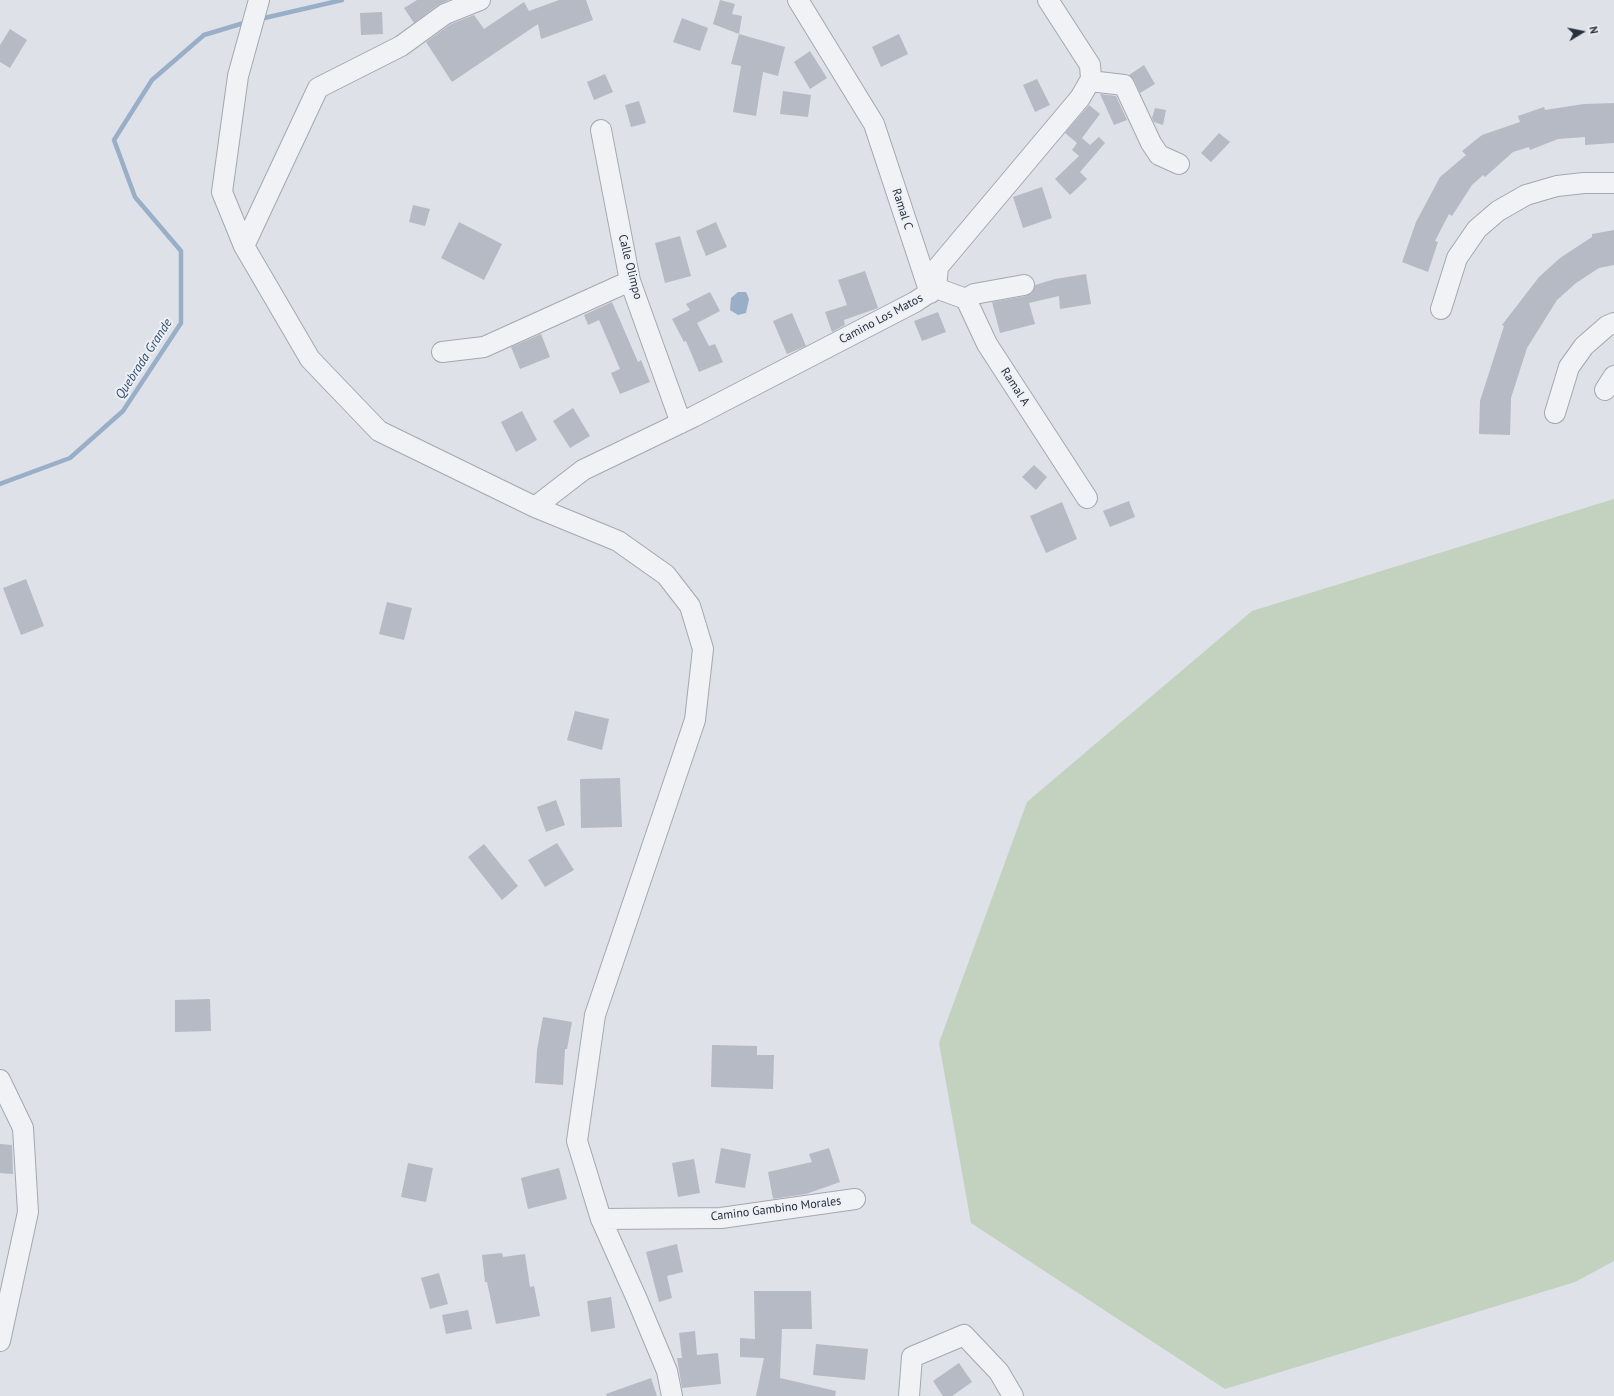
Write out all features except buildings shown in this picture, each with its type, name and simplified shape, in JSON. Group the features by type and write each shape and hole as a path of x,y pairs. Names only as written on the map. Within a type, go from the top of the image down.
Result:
{"street":[{"path":"258,0 241,60 222,192 244,246 310,359 379,431 535,507 618,541 666,575 690,606 703,649 695,720 595,1015 577,1141 601,1219 667,1371 672,1396"},
{"path":"244,246 318,88 401,46 445,14 480,0"},
{"name":"Ramal C","path":"798,0 874,124 933,291"},
{"path":"1048,0 1090,66 1090,81 1124,85 1150,143 1159,155 1179,164"},
{"name":"Camino Los Matos","path":"535,507 583,470 681,423 933,291 938,267 1080,98 1090,81"},
{"name":"Calle Olimpo","path":"601,130 630,281 681,423"},
{"path":"1441,309 1457,258 1477,229 1498,211 1526,195 1558,186 1584,183 1614,183"},
{"path":"442,352 484,347 630,281"},
{"path":"933,291 966,299 974,294 1024,285"},
{"name":"Ramal A","path":"966,299 988,344 1087,498"},
{"path":"1555,413 1569,367 1584,346 1607,326 1614,323"},
{"path":"0,1080 23,1128 28,1212 0,1341"},
{"name":"Camino Gambino Morales","path":"601,1219 721,1218 854,1199"},
{"path":"909,1396 912,1357 964,1336 999,1372 1013,1396"}],"green space":[{"path":"1614,499 1614,1261 1575,1282 1225,1389 971,1223 939,1043 1027,802 1252,611"}],"water":[{"path":"738,292 746,292 749,299 746,313 738,315 730,310 731,298"}],"waterway":[{"name":"Quebrada Grande","path":"260,19 342,0"},
{"name":"Quebrada Grande","path":"0,484 70,458 123,411 181,323 181,251 135,197 114,140 152,80 204,35 247,22"}]}
